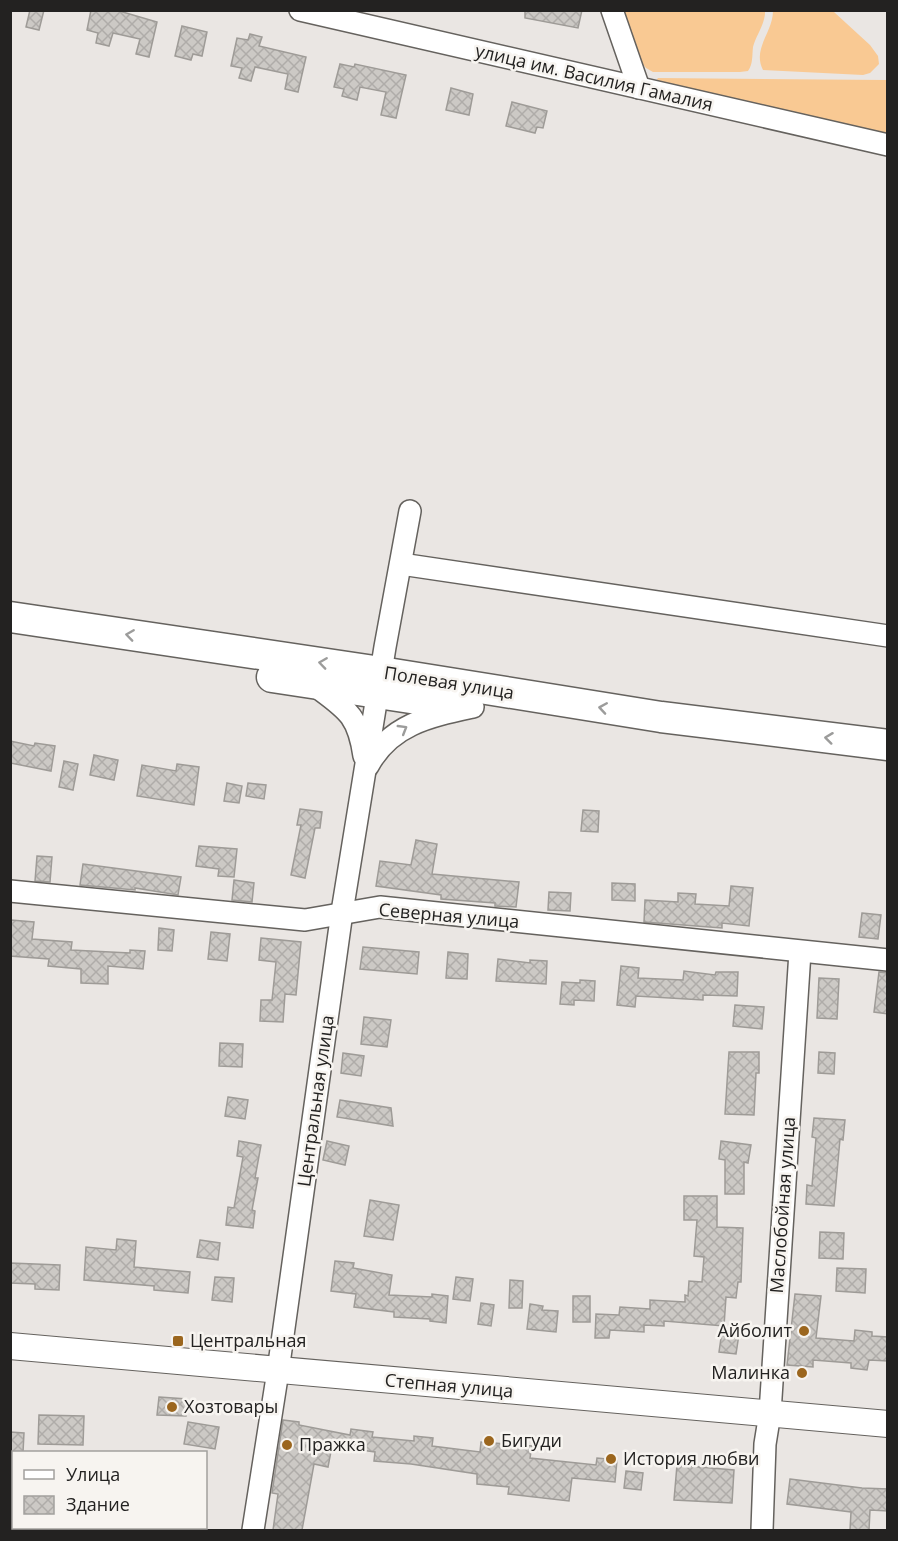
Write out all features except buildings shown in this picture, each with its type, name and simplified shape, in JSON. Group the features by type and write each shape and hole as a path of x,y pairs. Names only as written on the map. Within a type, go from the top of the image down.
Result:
{"highway":[{"name":"Полевая улица","path":"10,617 379,682 888,745"},
{"name":"Полевая улица","path":"10,638 311,683 379,682 473,707 659,737 888,765"}],"main road":[{"name":"Степная улица","path":"10,1346 888,1424"}],"street":[{"name":"улица им. Василия Гамалия","path":"300,10 888,145"},
{"path":"612,10 639,88"},
{"name":"Центральная улица","path":"253,1530 278,1371 342,912 379,682 410,511"},
{"path":"401,564 888,636"},
{"path":"311,683 348,711 361,735 366,772"},
{"path":"366,772 375,754 394,734 428,717 473,707"},
{"name":"Северная улица","path":"10,891 305,920 380,907 888,960"},
{"name":"Маслобойная улица","path":"762,1530 765,1444 770,1413 800,952"}],"shaded area":[{"path":"765,10 764,20 753,47 751,66 748,71 740,72 653,72 641,62 622,11"},
{"path":"829,10 834,12 870,45 878,56 879,64 870,73 863,75 763,70 760,62 761,48 773,11"},
{"path":"658,78 887,80 887,141 655,82"}],"place":[{"name":"Айболит","path":"804,1331"},
{"name":"Центральная","path":"178,1341"},
{"name":"Малинка","path":"802,1373"},
{"name":"Хозтовары","path":"172,1407"},
{"name":"Бигуди","path":"489,1441"},
{"name":"Пражка","path":"287,1445"},
{"name":"История любви","path":"611,1459"}]}
